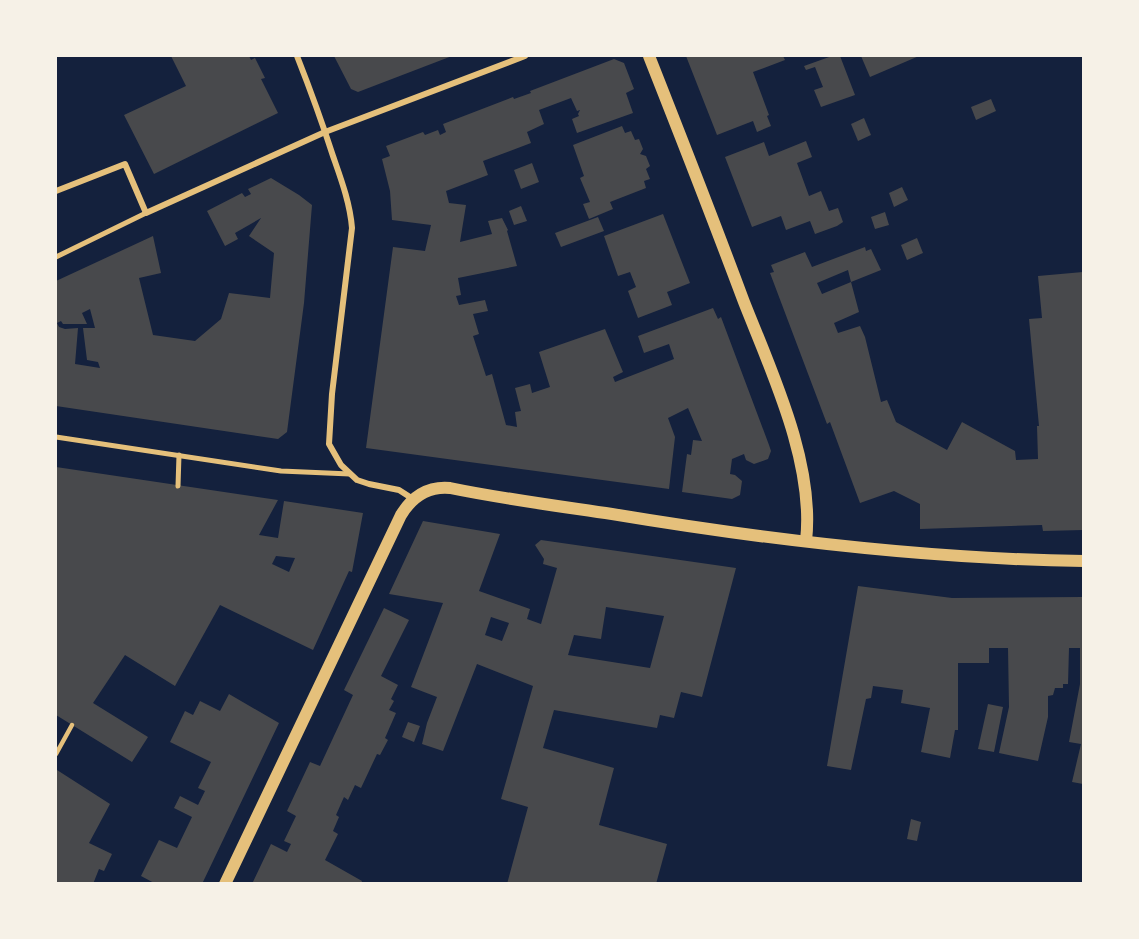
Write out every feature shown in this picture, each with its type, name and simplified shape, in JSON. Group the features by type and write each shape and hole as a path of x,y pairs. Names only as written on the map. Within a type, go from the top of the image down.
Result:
{"main road":[{"path":"649,56 779,394 799,456 808,521 806,541"},
{"path":"225,884 401,515 413,499 430,489 450,488 700,529 957,558 1083,561"}],"street":[{"path":"297,56 325,132 351,214 352,228 328,435 329,444 350,474 364,483 399,490 413,499"},
{"path":"56,257 146,213 325,132 525,56"},
{"path":"56,191 125,164 146,213"},
{"path":"56,437 281,471 350,474"},
{"path":"178,486 179,454"}],"lane":[{"path":"56,754 72,725"}],"building":[{"path":"171,56 249,56 251,60 255,58 265,78 261,79 278,113 154,174 124,115 186,86"},
{"path":"334,56 452,56 358,92 351,89"},
{"path":"686,56 783,56 785,60 753,72 771,126 757,132 753,121 717,135"},
{"path":"832,56 840,56 855,95 821,107 814,90 823,87 815,67 806,70 804,66"},
{"path":"861,56 919,56 870,77"},
{"path":"614,59 624,63 634,89 626,93 633,113 577,133 572,119 579,116 580,110 577,111 571,98 539,110 544,124 527,132 531,143 483,161 488,175 446,191 449,203 466,205 460,242 492,234 488,221 502,218 508,230 517,266 458,278 461,295 456,296 459,305 485,300 488,311 473,314 479,334 473,336 486,376 492,374 506,425 517,427 515,412 521,411 515,388 530,384 532,393 550,387 539,352 605,329 623,372 613,377 615,382 674,359 669,344 644,353 638,336 713,308 718,319 721,317 769,445 771,451 768,459 754,464 746,460 744,454 732,459 730,474 742,481 740,495 732,499 682,492 687,454 691,455 693,440 702,441 688,408 668,418 675,437 669,489 366,448 393,247 425,251 431,225 392,220 390,191 382,159 390,156 386,146 423,132 425,135 438,130 440,135 446,132 443,124 513,97 514,99 531,93 530,91"},
{"path":"991,99 996,111 976,120 971,107"},
{"path":"864,118 871,135 858,141 851,124"},
{"path":"622,126 625,133 631,131 635,140 639,139 643,149 640,154 646,156 650,166 646,169 650,179 644,181 646,188 610,202 613,209 589,219 583,204 590,202 580,178 584,176 573,145"},
{"path":"806,141 812,157 797,163 809,196 821,191 829,211 838,208 843,222 815,234 810,221 786,230 781,216 752,227 725,157 764,142 769,156"},
{"path":"532,163 539,182 521,189 514,170"},
{"path":"271,178 312,205 304,303 287,432 278,439 56,406 56,281 153,236 161,273 139,278 153,335 195,341 221,319 229,293 270,298 274,253 249,236 261,218 235,233 238,239 225,246 207,211 242,193 245,197 251,194 248,189","holes":["90,309 95,328 83,328 87,360 98,362 100,368 75,364 78,328 65,329 59,327 57,323 61,321 63,324 87,324 82,313"]},
{"path":"902,187 908,200 894,207 889,193"},
{"path":"521,206 527,221 514,225 509,211"},
{"path":"885,212 889,225 875,229 871,217"},
{"path":"663,214 690,283 667,292 672,305 638,318 628,291 636,287 630,272 618,276 604,236"},
{"path":"598,217 604,231 561,247 555,233"},
{"path":"917,238 923,253 907,260 901,245"},
{"path":"865,247 866,251 871,249 881,270 851,282 859,312 834,323 838,333 860,326 865,337 881,402 887,400 896,422 947,450 962,422 1015,451 1016,460 1038,459 1037,426 1039,426 1029,319 1042,318 1038,276 1083,272 1083,530 1043,531 1042,525 920,529 920,504 894,491 860,503 830,422 827,424 770,273 774,272 771,265 805,252 812,267","holes":["848,270 851,282 822,294 817,283"]},
{"path":"56,467 278,500 259,535 278,538 284,501 363,513 352,572 349,571 313,650 220,605 175,686 125,655 93,703 148,737 132,762 56,715","holes":["276,556 295,558 289,572 272,564"]},
{"path":"423,521 500,534 479,591 530,609 527,619 541,624 557,568 543,564 544,559 535,545 541,540 736,568 702,697 681,692 674,718 660,715 657,728 554,710 543,748 614,768 599,825 667,844 656,884 507,884 528,807 501,799 533,686 477,664 443,751 422,744 437,697 411,687 443,603 389,594","holes":["606,607 664,616 650,668 568,655 574,635 601,639","491,617 509,623 502,641 485,635"]},
{"path":"858,586 952,598 1083,597 1083,784 1072,782 1081,744 1069,742 1080,684 1080,648 1069,648 1068,684 1063,684 1063,688 1055,688 1053,695 1048,696 1048,717 1038,761 999,753 1009,707 1008,648 989,648 989,663 958,663 958,730 955,730 950,758 921,752 930,708 901,703 903,690 873,686 871,698 866,699 851,770 827,766"},
{"path":"384,608 409,620 381,676 398,685 391,699 394,701 389,710 396,713 385,738 388,740 380,755 377,754 361,788 355,785 348,800 344,797 336,815 339,817 333,831 338,834 325,860 362,881 361,884 252,884 271,844 287,852 291,844 284,841 296,816 287,811 310,762 320,766 353,695 344,690"},
{"path":"229,694 279,723 202,884 156,884 141,876 159,840 177,848 192,817 174,808 180,796 198,805 205,791 198,788 211,762 170,742 185,711 193,715 200,701 220,711"},
{"path":"988,704 1003,707 994,752 978,749"},
{"path":"408,722 420,726 414,742 402,737"},
{"path":"57,770 110,804 89,843 112,854 104,871 99,869 93,884 56,884"},
{"path":"911,819 921,822 917,841 907,839"}]}
